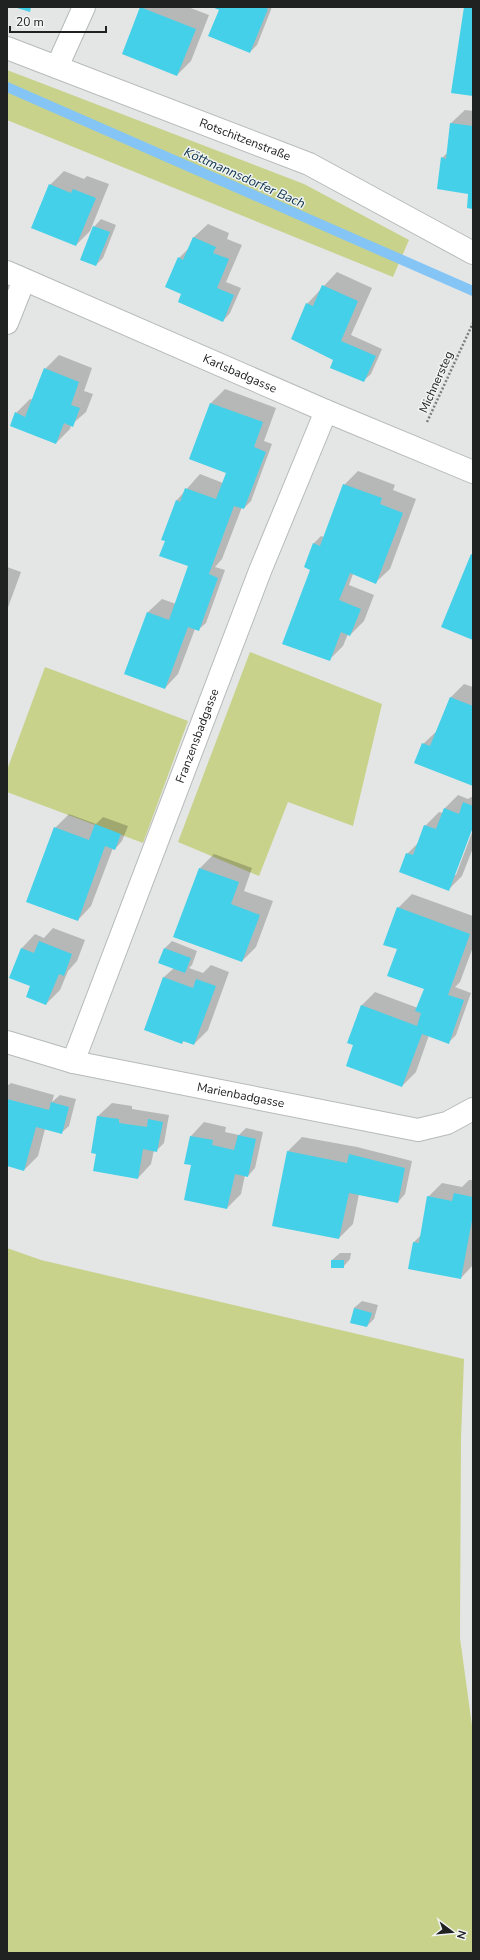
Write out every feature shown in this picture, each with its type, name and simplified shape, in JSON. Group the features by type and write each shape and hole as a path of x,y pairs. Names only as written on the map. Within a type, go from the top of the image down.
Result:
{"street":[{"path":"57,67 84,7"},
{"name":"Rotschitzenstraße","path":"7,48 309,164 473,253"},
{"path":"7,323 16,276"},
{"name":"Karlsbadgasse","path":"16,276 326,411 473,472"},
{"name":"Franzensbadgasse","path":"73,1062 260,571 326,411"},
{"name":"Marienbadgasse","path":"7,1042 73,1062 418,1130 447,1123 473,1109"}],"path":[{"name":"Michnersteg","path":"416,448 473,323"}],"green space":[{"path":"7,70 304,184 409,240 393,277 7,120"},
{"path":"250,652 382,704 353,826 288,802 259,876 178,842"},
{"path":"45,667 188,721 143,843 7,792 7,770"},
{"path":"7,1248 41,1260 464,1359 461,1438 460,1638 473,1733 473,1953 7,1953"}],"building":[{"path":"14,7 31,7 30,12"},
{"path":"140,7 196,29 177,76 122,54"},
{"path":"212,7 263,7 268,9 250,53 208,36 219,10"},
{"path":"464,7 473,7 473,96 451,93"},
{"path":"450,123 473,126 473,209 467,208 468,194 437,189 441,157 446,159"},
{"path":"49,184 71,193 73,189 96,198 76,246 31,228"},
{"path":"93,226 110,232 96,266 80,260"},
{"path":"193,237 216,247 213,253 229,259 217,288 234,295 223,322 178,302 181,294 165,287 178,257 183,260"},
{"path":"322,285 358,301 341,341 376,356 364,382 330,368 333,360 291,339 306,303 313,306"},
{"path":"44,368 79,382 71,405 80,408 73,427 64,423 56,444 10,426 15,412 25,417"},
{"path":"210,403 263,422 254,447 266,452 244,509 234,506 209,574 218,578 199,631 188,627 165,689 124,674 147,612 169,620 188,566 159,556 165,541 161,540 176,500 180,502 185,488 216,499 226,473 189,459"},
{"path":"343,484 382,498 380,504 403,513 376,584 350,573 339,600 361,609 350,636 341,632 330,661 282,644 310,570 304,567 313,543 320,546"},
{"path":"471,554 473,555 473,640 441,627"},
{"path":"450,697 473,706 473,786 414,763 422,743 430,746"},
{"path":"463,802 473,806 473,827 449,891 399,872 406,853 413,855 424,825 436,829 444,808 459,814"},
{"path":"95,824 121,834 115,850 105,846 78,921 26,902 54,827 89,840"},
{"path":"199,868 239,882 231,904 260,915 242,962 173,937"},
{"path":"397,907 470,934 448,995 464,1000 449,1044 422,1034 402,1087 346,1066 353,1045 347,1043 361,1005 417,1026 421,1013 415,1011 424,989 387,976 397,949 383,945"},
{"path":"39,941 72,954 64,976 59,974 46,1005 26,997 30,986 9,978 21,948 34,953"},
{"path":"164,948 191,958 185,973 158,963"},
{"path":"163,977 193,988 196,979 216,986 194,1045 183,1041 182,1044 144,1030"},
{"path":"7,1099 49,1110 51,1102 69,1107 62,1134 36,1127 24,1171 7,1166"},
{"path":"97,1116 119,1119 119,1123 147,1127 148,1119 163,1122 157,1152 143,1149 138,1179 93,1171 96,1154 91,1153"},
{"path":"238,1135 256,1139 248,1177 235,1174 227,1209 184,1200 191,1165 184,1164 190,1136 213,1140 212,1145 234,1150"},
{"path":"287,1151 347,1163 349,1154 405,1168 398,1203 349,1193 339,1239 272,1226"},
{"path":"454,1193 473,1197 473,1215 461,1279 408,1269 413,1242 419,1243 427,1196 452,1201"},
{"path":"331,1260 344,1260 344,1268 331,1268"},
{"path":"354,1308 372,1313 367,1327 350,1323"}],"waterway":[{"name":"Köttmannsdorfer Bach","path":"7,87 473,291"}]}
